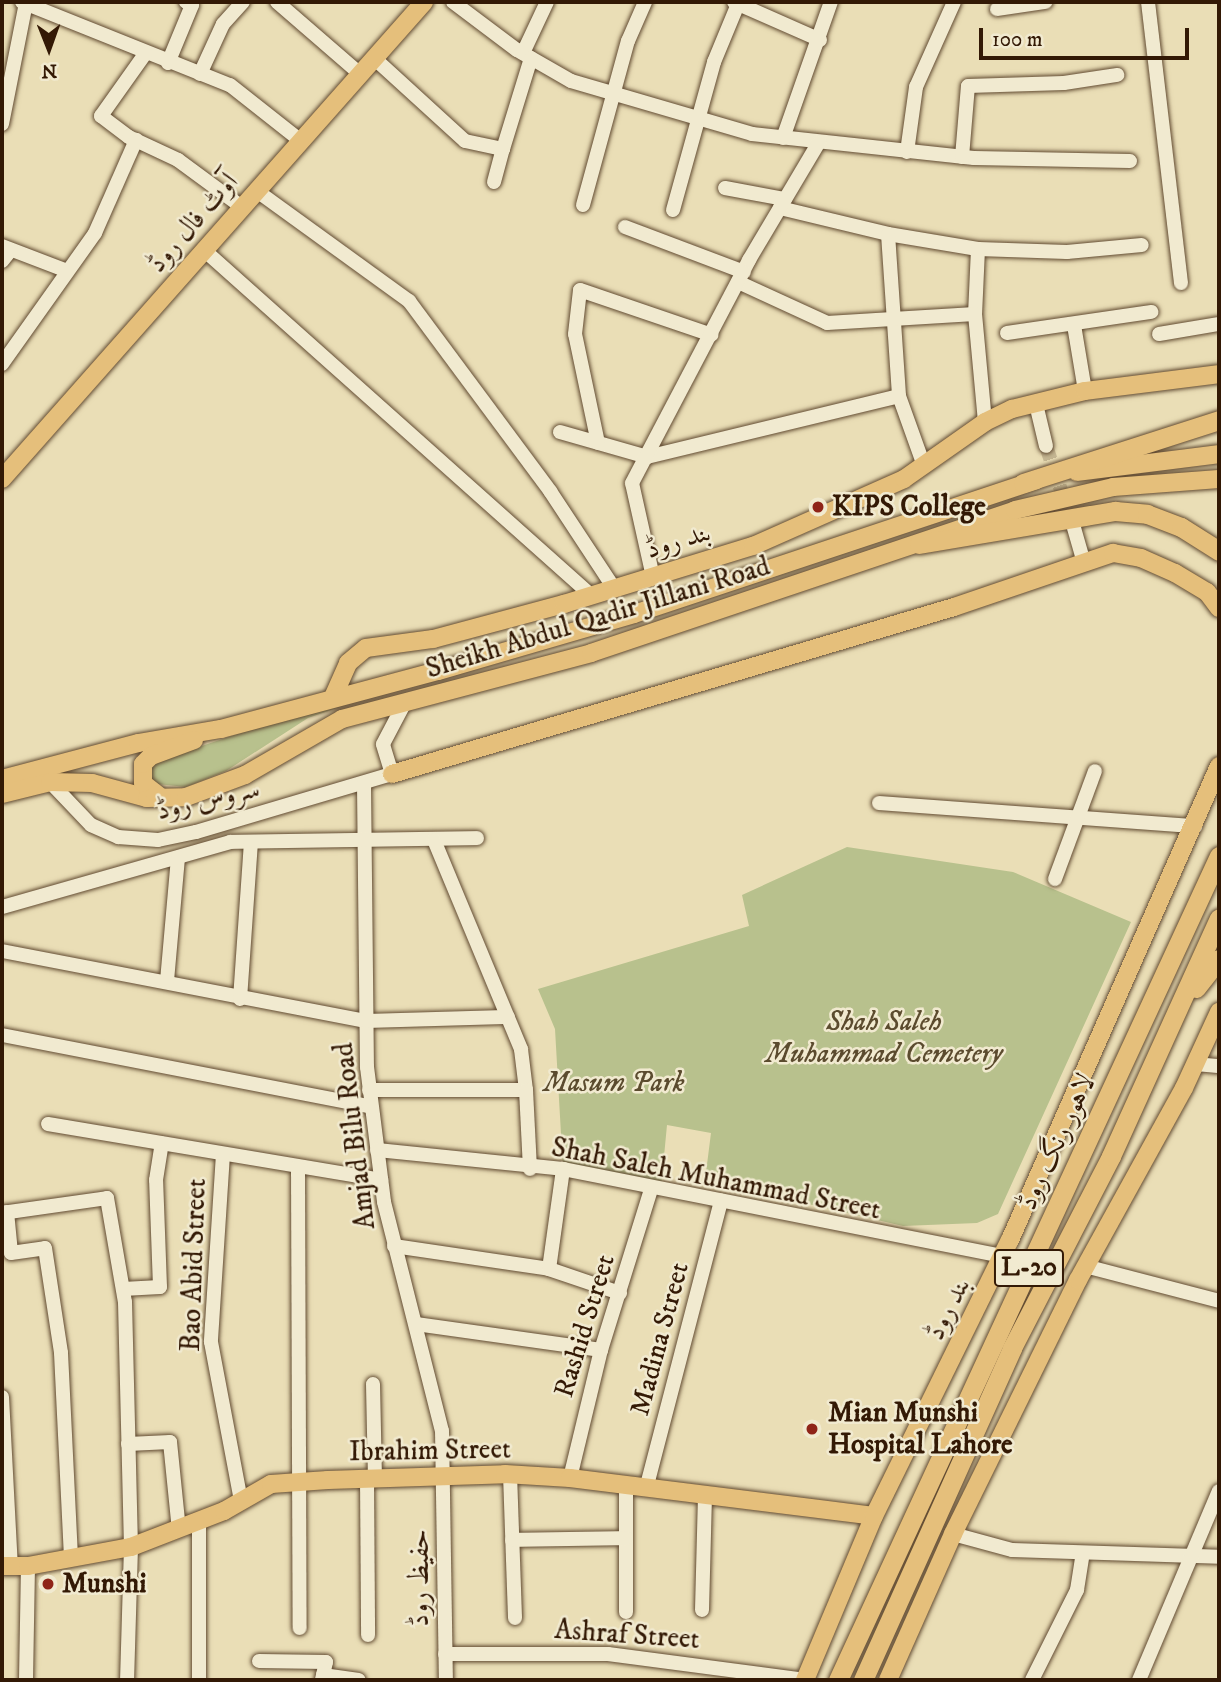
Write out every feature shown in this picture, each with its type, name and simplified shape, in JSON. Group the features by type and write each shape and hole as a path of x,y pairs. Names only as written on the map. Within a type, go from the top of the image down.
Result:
{"highway":[{"path":"1023,483 1219,420"},
{"path":"919,544 1115,511 1147,514 1181,527 1219,551"},
{"name":"لاہور رنگ روڈ","path":"838,1680 1219,856"},
{"name":"لاہور رنگ روڈ","path":"863,1680 1012,1348 1178,1011 1219,918"},
{"path":"1178,1011 1219,959"}],"main road":[{"name":"آوٹ فال روڈ","path":"5,471 424,2"},
{"name":"بند روڈ","path":"334,695 348,663 366,649 433,639 592,596 753,545 924,466 985,422 1085,391 1219,374"},
{"name":"Sheikh Abdul Qadir Jillani Road","path":"2,779 138,743 221,729 334,695 438,671 634,614 1023,483 1137,462 1219,454"},
{"name":"Sheikh Abdul Qadir Jillani Road","path":"2,794 50,782 111,785 148,798 186,797 225,785 318,730 591,653 1072,494 1219,479"},
{"path":"392,774 1017,588 1113,553 1141,558 1207,592 1219,608"},
{"path":"162,798 143,783 144,764 150,756 221,729"},
{"name":"بند روڈ","path":"805,1680 874,1516 1003,1256 1195,826 1219,766"},
{"path":"888,1680 953,1534 1085,1266 1195,1064 1219,1013"},
{"name":"Ibrahim Street","path":"14,1566 131,1547 199,1522 271,1484 298,1482 510,1474 705,1493 874,1516"}],"street":[{"path":"2,124 24,2 145,54 230,85 301,141"},
{"path":"168,63 192,5 186,2"},
{"path":"200,74 223,24 243,2"},
{"path":"277,2 360,74"},
{"path":"453,2 527,56 571,81 700,120 783,138 907,152 962,157 1130,160"},
{"path":"494,182 527,56 547,2"},
{"path":"583,205 628,41 645,2"},
{"path":"783,138 820,40 831,2"},
{"path":"907,152 916,87 954,2"},
{"path":"998,9 1042,2"},
{"path":"1148,2 1181,283"},
{"path":"673,210 700,120 713,62 736,3 820,40"},
{"path":"145,54 102,116 136,140 178,160 242,208"},
{"path":"374,58 465,141 503,149"},
{"path":"962,157 968,86 1064,83 1117,75"},
{"path":"2,364 95,233 136,140"},
{"path":"653,577 632,483 741,277 819,142"},
{"path":"726,188 888,234 978,249 1067,252 1142,245"},
{"path":"257,191 409,301 550,491 614,589"},
{"path":"625,227 741,277 827,323 897,322 975,314"},
{"path":"888,234 897,322 899,396 924,466"},
{"path":"978,249 975,314 985,422"},
{"path":"204,250 592,596"},
{"path":"5,252 67,271"},
{"path":"598,443 575,334 580,290 712,335"},
{"path":"1007,333 1151,312"},
{"path":"1159,334 1219,324"},
{"path":"1074,325 1085,391"},
{"path":"560,432 647,457 899,396"},
{"path":"1037,404 1046,446"},
{"path":"1074,528 1084,562"},
{"path":"392,774 383,744 404,704"},
{"path":"1055,878 1095,771"},
{"name":"سروس روڈ","path":"50,782 91,825 118,837 158,840 365,784 392,774"},
{"name":"Amjad Bilu Road","path":"365,784 369,1090 381,1180 394,1246 436,1396 445,1475"},
{"path":"879,803 1075,820 1195,826"},
{"path":"2,907 230,842 366,842 477,838"},
{"path":"434,839 522,1049 530,1169"},
{"path":"240,999 251,842"},
{"path":"167,981 178,857"},
{"path":"2,951 167,981 240,999 366,1021 508,1017"},
{"path":"2,1035 371,1107"},
{"path":"1195,1064 1219,1066"},
{"path":"369,1090 526,1090"},
{"path":"48,1124 381,1180"},
{"path":"122,1289 160,1287 156,1180 162,1143"},
{"name":"Shah Saleh Muhammad Street","path":"377,1150 530,1169 563,1169 651,1189 1003,1256"},
{"name":"Bao Abid Street","path":"223,1154 211,1342 241,1501"},
{"path":"298,1167 300,1628"},
{"path":"549,1269 563,1169"},
{"name":"Rashid Street","path":"570,1478 601,1350 651,1189"},
{"path":"71,1558 61,1353 45,1248 11,1253 4,1213 107,1198 122,1289 131,1547 127,1680"},
{"name":"Madina Street","path":"646,1489 721,1201"},
{"path":"394,1246 549,1269 620,1293"},
{"path":"1085,1266 1219,1301"},
{"path":"416,1324 601,1350"},
{"path":"368,1635 373,1384"},
{"path":"2,1397 14,1566 26,1680"},
{"path":"128,1444 170,1442 179,1530"},
{"path":"510,1474 515,1618"},
{"name":"حفیظ روڈ","path":"445,1475 446,1680"},
{"path":"626,1486 626,1612"},
{"path":"1139,1680 1219,1492"},
{"path":"702,1610 705,1493"},
{"path":"199,1522 199,1680"},
{"path":"953,1534 1012,1550 1219,1557"},
{"path":"512,1541 626,1538"},
{"path":"1032,1680 1077,1590 1083,1554"},
{"name":"Ashraf Street","path":"446,1654 608,1654 805,1680"},
{"path":"259,1661 324,1662 323,1678 359,1680"}],"green space":[{"path":"363,699 308,718 226,771 186,787 157,784 149,776 151,766 166,758 294,715"},
{"name":"Shah Saleh Muhammad Cemetery","path":"847,847 1013,872 1131,922 998,1214 977,1223 903,1226 705,1180 711,1133 667,1125 661,1188 563,1169 555,1029 538,989 749,926 742,895"}],"tunnel":[{"path":"1046,446 1067,508"}],"place":[{"name":"KIPS College","path":"818,507"},
{"name":"Mian Munshi Hospital Lahore","path":"812,1429"},
{"name":"Munshi","path":"48,1584"}],"park label":[{"name":"Masum Park","path":"614,1083"}]}
